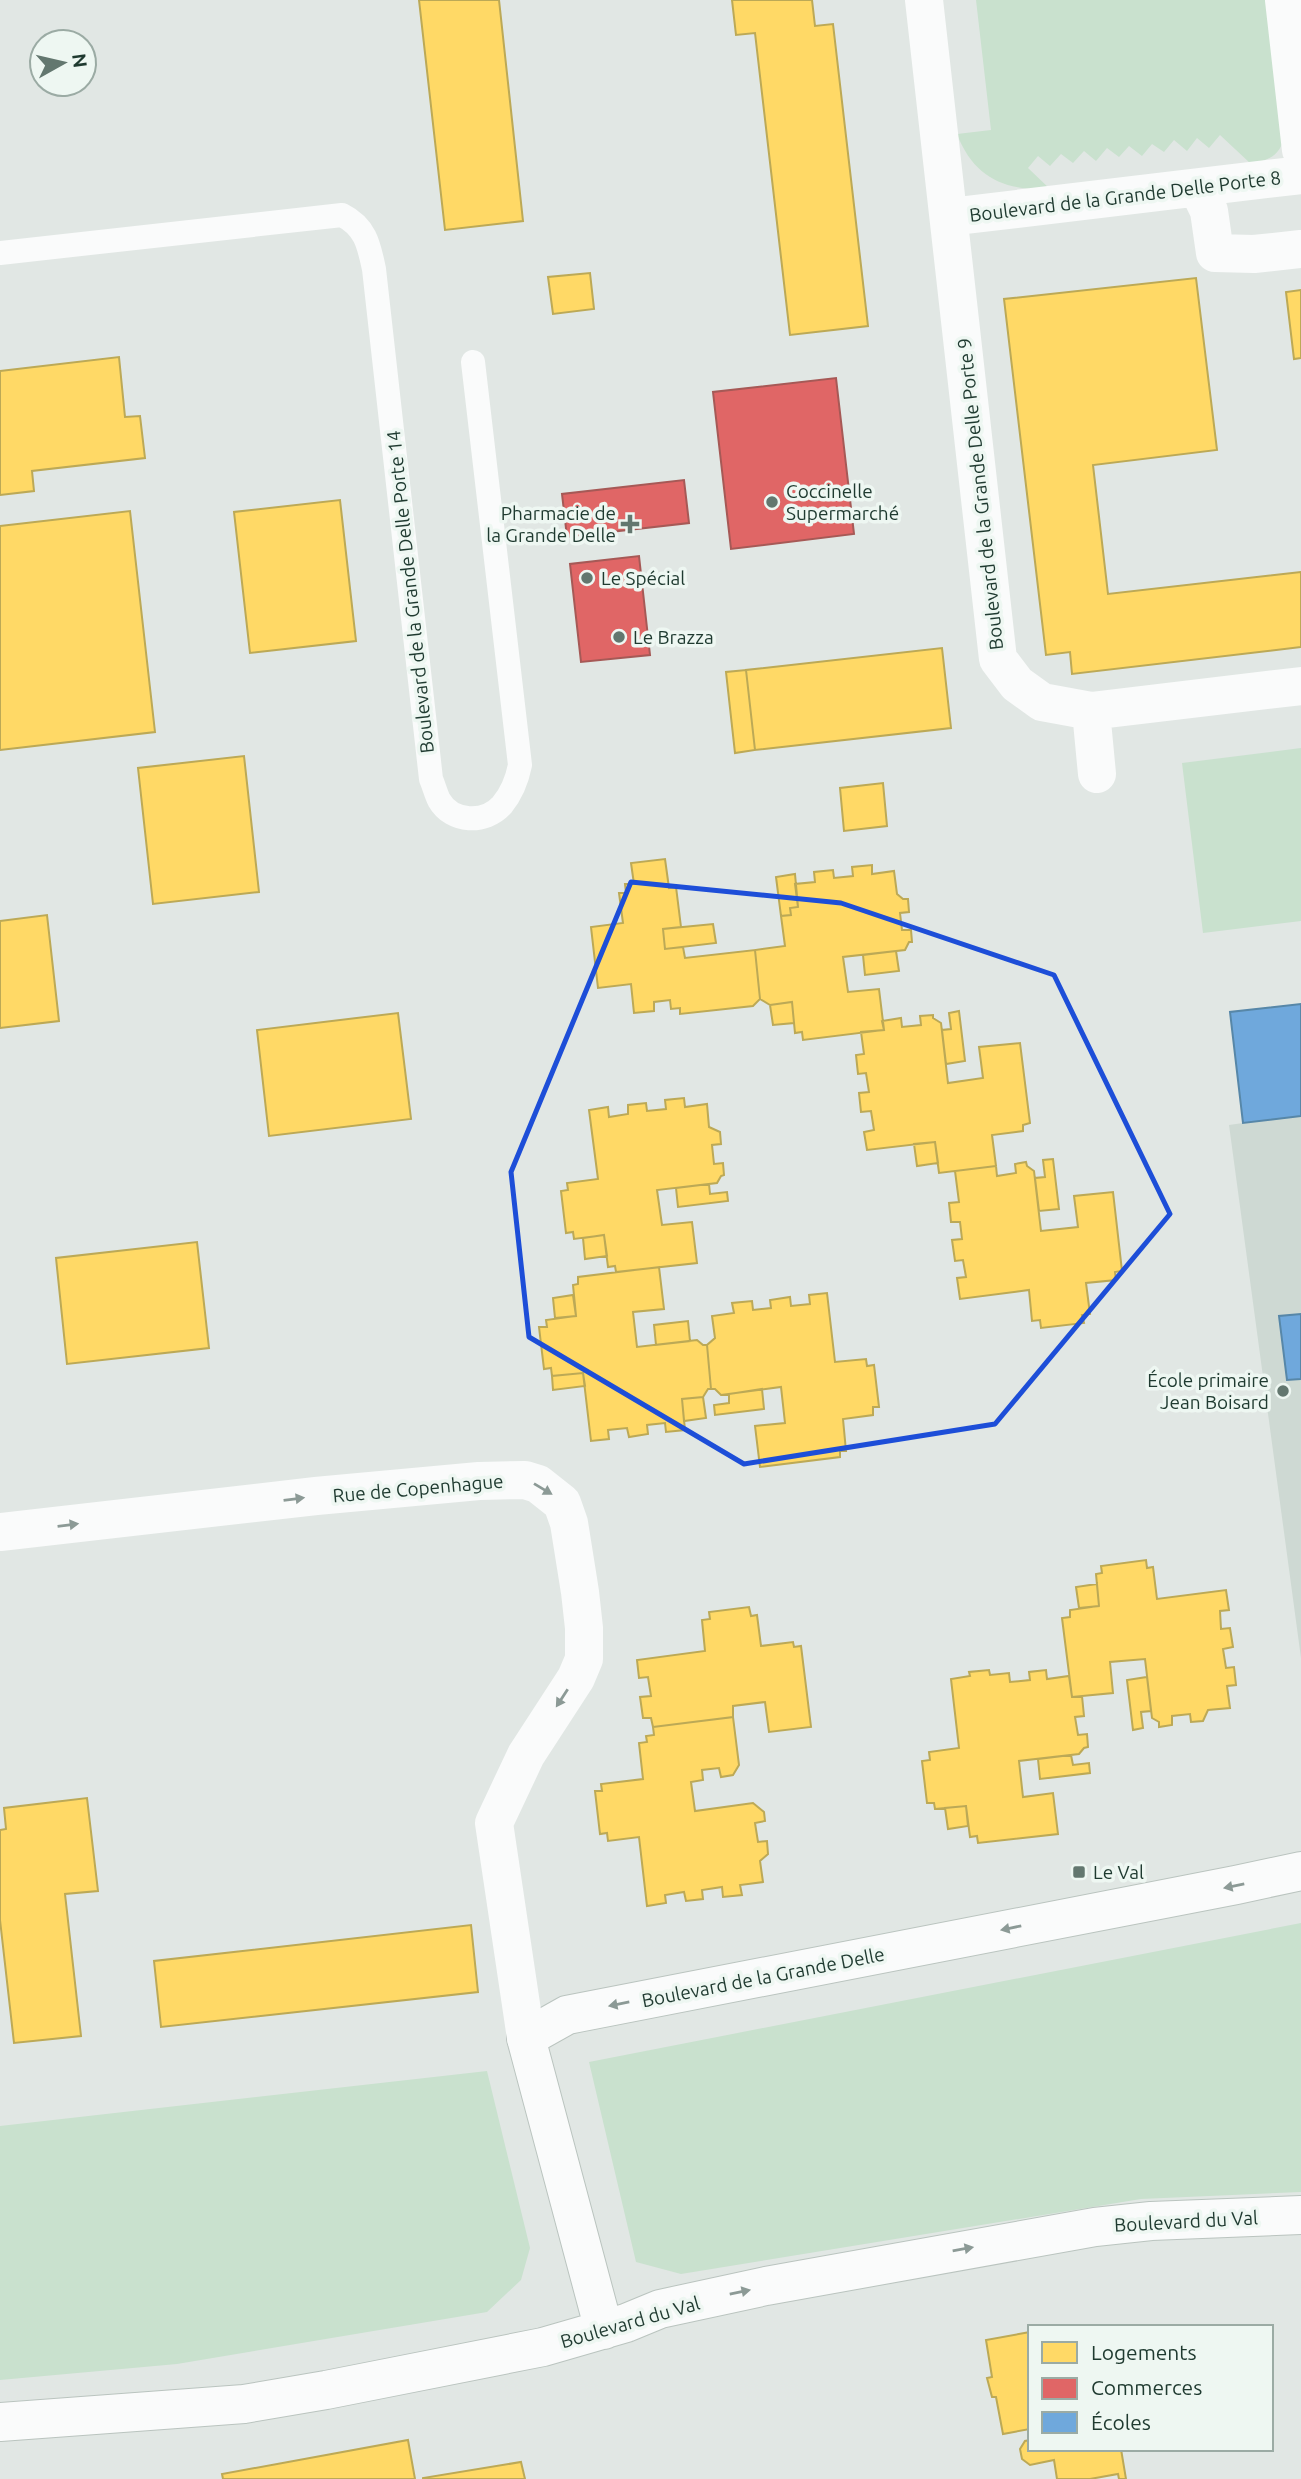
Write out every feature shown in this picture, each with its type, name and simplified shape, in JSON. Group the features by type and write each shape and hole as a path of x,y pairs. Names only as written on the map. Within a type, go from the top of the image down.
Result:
{"street":[{"name":"Boulevard de la Grande Delle Porte 9","path":"924,0 998,659 1017,684 1042,702 1091,711 1301,686"},
{"name":"Boulevard de la Grande Delle Porte 8","path":"1284,0 1301,150"},
{"name":"Boulevard de la Grande Delle Porte 8","path":"949,217 1301,175"},
{"path":"1198,188 1209,211 1215,253 1254,254 1301,249"},
{"path":"1091,711 1097,774"},
{"name":"Rue de Copenhague","path":"0,1532 316,1496 479,1481 525,1480 538,1484 562,1503 569,1523 584,1628 584,1659 576,1678 526,1755 494,1823 526,2038"},
{"name":"Boulevard de la Grande Delle","path":"526,2038 567,2015 1301,1871"},
{"path":"526,2038 604,2330"},
{"name":"Boulevard du Val","path":"0,2422 244,2404 543,2347 604,2330 660,2309 766,2286 1054,2234 1151,2221 1301,2215"}],"lane":[{"name":"Boulevard de la Grande Delle Porte 14","path":"0,253 342,215 354,221 366,236 374,269 432,779 440,801 449,811 457,817 471,819 495,811 502,805 516,784 520,765 473,362"}],"highlighted area":[{"path":"631,882 841,903 1054,975 1170,1214 995,1424 744,1464 529,1337 511,1172"}],"shaded area":[{"name":"École primaire Jean Boisard","path":"1301,1004 1301,1658 1229,1125 1243,1123 1230,1012"}],"green space":[{"path":"976,0 1270,0 1284,140 1272,157 1251,164 1220,135 1209,148 1197,138 1187,151 1174,140 1164,152 1152,144 1142,156 1129,146 1119,157 1107,148 1096,161 1084,151 1073,163 1061,154 1050,166 1038,156 1028,168 1050,189 1019,187 993,179 972,161 957,134 991,130"},
{"path":"1301,748 1301,921 1203,933 1182,763"},
{"path":"1301,1923 1301,2192 1141,2199 681,2274 636,2262 589,2062"},
{"path":"487,2071 530,2248 521,2280 487,2312 177,2364 0,2380 0,2126"}],"building: Logements":[{"path":"419,0 499,0 523,221 445,230"},
{"path":"732,0 812,0 815,26 833,24 868,326 790,335 755,33 736,35"},
{"path":"590,273 594,309 553,314 548,277"},
{"path":"1196,278 1217,450 1093,465 1108,594 1301,572 1301,647 1072,674 1070,652 1046,655 1004,299"},
{"path":"1301,290 1301,358 1294,359 1286,292"},
{"path":"119,357 125,417 140,416 145,458 32,471 34,491 0,495 0,371"},
{"path":"340,500 356,641 250,653 234,512"},
{"path":"130,511 155,732 0,750 0,526"},
{"path":"942,648 951,728 755,750 746,670"},
{"path":"746,670 755,750 735,753 726,672"},
{"path":"244,756 259,892 153,904 138,768"},
{"path":"883,783 887,826 844,831 840,788"},
{"path":"665,859 669,888 676,887 681,927 663,929 665,949 683,947 685,958 755,950 760,999 753,1006 680,1014 680,1008 671,1009 670,1000 654,1002 654,1011 634,1013 631,984 598,988 591,927 623,923 619,893 626,893 625,884 634,884 631,863"},
{"path":"872,865 872,874 894,871 897,894 908,899 909,912 900,913 902,930 911,930 912,942 909,942 905,950 843,957 848,992 879,989 884,1030 803,1040 802,1032 795,1033 792,1002 770,1005 760,999 755,950 785,946 781,916 791,915 790,908 798,907 795,884 815,882 814,872 833,870 834,878 853,876 852,867"},
{"path":"795,874 798,907 790,908 791,915 781,916 776,877"},
{"path":"47,915 59,1021 0,1028 0,921"},
{"path":"713,924 716,943 665,949 663,929"},
{"path":"896,951 899,971 865,975 863,955"},
{"path":"792,1002 794,1023 773,1025 770,1005"},
{"path":"959,1011 965,1061 946,1064 942,1030 951,1029 949,1013"},
{"path":"398,1013 411,1119 269,1136 257,1030"},
{"path":"933,1015 933,1018 941,1023 948,1083 983,1078 979,1047 1020,1043 1030,1123 1023,1125 1023,1131 992,1135 996,1166 939,1173 935,1142 867,1150 864,1132 874,1130 871,1111 861,1112 859,1093 869,1092 866,1073 858,1074 856,1055 864,1054 861,1032 884,1030 882,1021 901,1018 902,1027 921,1025 920,1016"},
{"path":"684,1098 685,1107 707,1104 709,1127 720,1132 721,1144 712,1145 714,1164 723,1163 724,1175 717,1183 657,1190 662,1225 692,1222 697,1263 616,1272 615,1266 608,1267 604,1235 574,1239 573,1232 566,1233 561,1191 568,1190 567,1183 598,1179 589,1110 608,1107 609,1117 628,1114 628,1105 646,1103 647,1111 666,1109 665,1100"},
{"path":"935,1142 938,1163 917,1166 914,1144"},
{"path":"1053,1159 1059,1209 1039,1211 1035,1178 1045,1177 1043,1160"},
{"path":"1026,1162 1034,1171 1041,1231 1078,1227 1074,1196 1113,1192 1122,1271 1115,1272 1116,1280 1086,1283 1090,1314 1082,1315 1084,1323 1041,1328 1040,1320 1032,1321 1029,1290 960,1299 957,1278 966,1277 963,1260 955,1261 952,1240 962,1239 960,1222 951,1222 949,1203 959,1202 955,1171 996,1166 997,1176 1016,1173 1015,1164"},
{"path":"709,1184 710,1194 727,1192 728,1201 678,1207 676,1188"},
{"path":"604,1235 607,1256 585,1259 583,1238"},
{"path":"197,1242 209,1348 67,1364 56,1258"},
{"path":"659,1267 664,1309 633,1312 637,1347 697,1340 707,1345 711,1389 708,1389 703,1397 682,1399 685,1430 666,1432 665,1423 647,1425 648,1434 629,1437 627,1428 608,1430 609,1439 591,1441 583,1373 552,1376 551,1368 544,1369 539,1327 547,1327 546,1320 576,1316 573,1285 578,1284 578,1277"},
{"path":"827,1293 835,1362 866,1359 867,1366 874,1365 879,1407 873,1407 873,1415 843,1419 846,1451 840,1451 840,1457 760,1467 755,1426 785,1423 781,1387 721,1395 711,1389 707,1345 715,1338 712,1316 734,1313 732,1303 752,1301 753,1310 771,1308 770,1300 790,1297 791,1306 810,1304 809,1295"},
{"path":"573,1295 576,1316 555,1318 553,1298"},
{"path":"688,1321 690,1341 656,1345 654,1325"},
{"path":"583,1373 585,1386 553,1390 552,1376"},
{"path":"762,1389 764,1409 715,1415 714,1405 729,1403 729,1394"},
{"path":"703,1397 706,1418 684,1421 682,1399"},
{"path":"1146,1560 1147,1568 1153,1567 1157,1599 1226,1590 1229,1610 1220,1611 1221,1629 1230,1628 1233,1647 1223,1649 1226,1668 1234,1667 1236,1685 1227,1686 1230,1708 1208,1710 1203,1721 1191,1722 1190,1714 1172,1716 1172,1725 1159,1727 1159,1722 1152,1718 1145,1659 1110,1662 1113,1693 1072,1697 1062,1618 1070,1617 1070,1610 1099,1606 1096,1574 1102,1573 1101,1566"},
{"path":"1097,1584 1099,1606 1079,1608 1076,1587"},
{"path":"749,1607 751,1616 757,1615 761,1646 793,1642 794,1647 801,1646 811,1727 769,1732 765,1702 733,1706 733,1717 653,1727 651,1718 643,1718 640,1697 651,1696 648,1677 639,1678 637,1660 705,1651 702,1620 710,1619 709,1612"},
{"path":"989,1670 990,1675 1009,1673 1010,1682 1030,1680 1029,1672 1046,1670 1047,1679 1069,1676 1072,1697 1082,1696 1084,1716 1075,1717 1078,1735 1087,1734 1088,1747 1079,1754 1019,1761 1023,1797 1053,1793 1058,1834 978,1843 977,1836 970,1837 966,1806 935,1809 934,1803 927,1803 922,1761 930,1760 929,1752 959,1748 951,1679 970,1676 969,1672"},
{"path":"1147,1677 1151,1711 1141,1712 1143,1728 1133,1730 1127,1680"},
{"path":"733,1717 739,1765 733,1775 721,1777 719,1768 702,1770 703,1780 691,1782 695,1811 753,1803 764,1812 765,1821 755,1823 758,1842 767,1841 768,1854 760,1861 763,1882 740,1885 742,1895 723,1897 722,1887 702,1890 703,1899 686,1901 684,1892 665,1895 666,1903 647,1906 639,1837 608,1841 607,1833 600,1834 595,1791 602,1791 601,1784 643,1779 639,1743 647,1742 646,1736 654,1735 653,1727"},
{"path":"1071,1755 1073,1765 1089,1763 1090,1773 1040,1779 1038,1759"},
{"path":"87,1798 98,1891 65,1894 81,2036 14,2043 0,1920 0,1830 6,1829 4,1808"},
{"path":"966,1806 968,1826 948,1829 945,1808"},
{"path":"471,1925 478,1992 161,2027 154,1961"},
{"path":"1028,2332 1028,2429 1003,2434 996,2397 992,2397 987,2378 992,2377 986,2340"},
{"path":"408,2440 415,2479 223,2479 222,2474"},
{"path":"1028,2440 1028,2451 1121,2451 1126,2479 1119,2479 1118,2474 1090,2479 1057,2479 1054,2460 1030,2465 1022,2459 1020,2449"},
{"path":"521,2462 525,2479 423,2479 423,2478"}],"building: Commerces":[{"path":"836,378 854,534 731,549 713,392"},
{"path":"684,480 689,523 567,537 562,494"},
{"path":"639,556 650,655 581,662 570,564"}],"building: Écoles":[{"path":"1301,1004 1301,1116 1243,1123 1230,1012"},
{"path":"1301,1314 1301,1379 1287,1380 1279,1316"}],"place":[{"name":"Coccinelle Supermarché","path":"772,502"},
{"name":"Pharmacie de la Grande Delle","path":"630,524"},
{"name":"Le Spécial","path":"587,578"},
{"name":"Le Brazza","path":"619,637"},
{"name":"École primaire Jean Boisard","path":"1283,1391"},
{"name":"Le Val","path":"1079,1872"}]}
